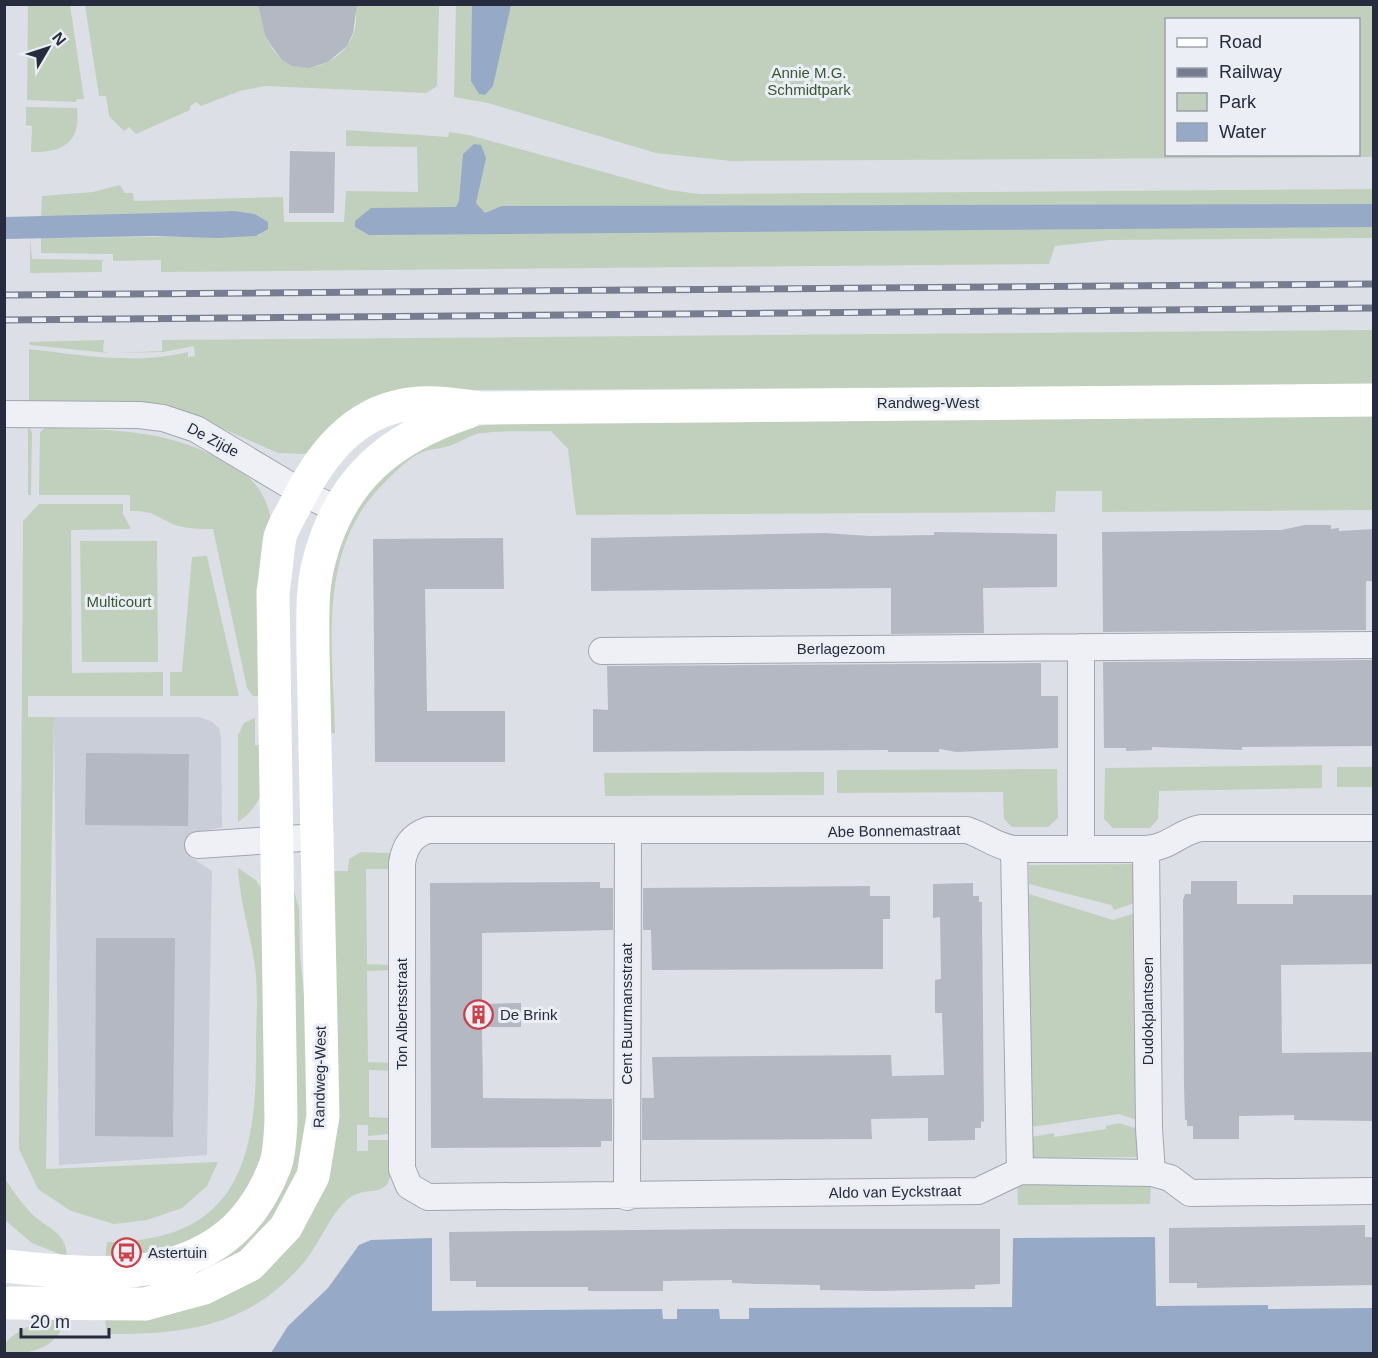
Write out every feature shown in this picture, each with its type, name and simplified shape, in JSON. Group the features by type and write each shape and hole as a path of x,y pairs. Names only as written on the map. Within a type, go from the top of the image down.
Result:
{"main road":[{"name":"Randweg-West","path":"7,1260 119,1274 148,1271 172,1265 221,1239 247,1216 261,1196 276,1164 281,1121 273,592 281,535 301,492 320,460 337,442 368,418 395,407 438,402 482,408 1374,400"},
{"name":"Randweg-West","path":"8,1311 145,1304 204,1288 250,1265 286,1227 313,1176 322,1116 313,603 318,562 336,509 360,477 403,440 429,426 482,408"},
{"path":"7,1260 14,1282 8,1311"}],"street":[{"name":"De Zijde","path":"4,414 139,415 163,418 195,429 301,492 336,509"},
{"name":"Berlagezoom","path":"602,651 1374,645"},
{"path":"1081,647 1081,849"},
{"name":"Abe Bonnemastraat","path":"408,842 416,834 428,830 628,832 967,830 980,834 998,847 1014,849 1146,849 1162,848 1186,832 1201,828 1374,828"},
{"name":"Cent Buurmansstraat","path":"627,1197 628,832"},
{"path":"198,845 317,837"},
{"name":"Ton Albertsstraat","path":"408,842 404,853 402,875 402,1169 409,1186"},
{"path":"1014,849 1020,1171"},
{"name":"Dudokplantsoen","path":"1146,849 1149,1129 1152,1173"},
{"name":"Aldo van Eyckstraat","path":"409,1186 428,1197 443,1198 978,1191 1020,1171 1152,1173 1170,1178 1190,1193 1374,1191"}],"shaded area":[{"path":"54,717 199,717 211,721 219,728 222,827 191,834 191,857 212,871 207,1155 59,1165"}],"green space":[{"path":"28,5 70,5 84,99 77,99 76,102 27,100"},
{"path":"85,5 263,5 266,37 278,55 293,65 309,67 326,63 340,54 351,40 356,24 354,5 439,5 437,86 426,93 265,86 240,91 201,106 196,102 190,106 190,110 136,134 129,127 124,131 109,116 106,96 99,96"},
{"name":"Annie M.G. Schmidtpark","path":"456,5 1373,5 1373,157 731,161 656,153 488,103 454,97"},
{"path":"26,107 77,108 76,130 73,138 61,148 31,152 32,126 26,125"},
{"path":"346,130 448,137 449,132 469,135 669,190 700,194 1374,189 1373,238 1109,240 1055,246 1049,264 161,272 161,260 113,261 113,254 41,253 41,238 256,236 260,235 266,221 255,214 235,211 41,217 42,196 93,192 120,185 125,193 133,193 134,201 283,197 284,222 344,222 346,191 418,192 417,147 346,146"},
{"path":"30,238 32,259 105,260 102,261 102,272 30,273"},
{"path":"1373,330 1373,385 451,390 304,454 278,453 173,407 150,403 29,402 29,349 109,358 149,358 188,352 188,357 195,356 194,346 163,352 113,353 162,351 162,340"},
{"path":"104,340 103,351 108,353 30,345 29,342"},
{"path":"1373,415 1373,510 1102,512 1102,491 1056,491 1055,512 576,515 568,449 551,431 475,435 450,446 423,452 397,470 362,510 347,538 338,569 333,600 332,666 335,733 328,733 327,628 330,594 336,560 347,529 365,499 389,472 422,447 459,430 484,425 527,422"},
{"path":"28,427 32,432 31,495 28,495"},
{"path":"45,428 135,433 177,441 221,459 240,470 254,483 265,499 271,520 261,696 253,696 247,688 213,529 175,525 150,513 130,511 130,495 39,495 40,432"},
{"path":"39,504 123,504 123,514 131,529 71,530 72,673 163,672 163,696 28,696 28,717 54,717 46,1169 218,1162 207,1186 182,1208 147,1220 114,1224 71,1211 38,1189 19,1149 23,521"},
{"name":"Multicourt","path":"80,541 157,541 158,662 82,662"},
{"path":"207,556 239,696 170,696 170,672 182,672 192,557"},
{"path":"255,718 255,745 271,745 268,767 260,797 247,815 238,822 238,735 244,723"},
{"path":"1322,765 1322,788 1159,791 1158,819 1150,828 1113,828 1104,819 1105,768"},
{"path":"1337,767 1373,767 1373,787 1337,787"},
{"path":"1057,769 1058,818 1048,827 1012,827 1004,819 1003,792 837,793 837,770"},
{"path":"824,772 824,795 605,796 604,773"},
{"path":"361,852 391,853 390,869 366,869 367,964 389,965 390,970 367,971 368,1062 390,1063 390,1071 369,1070 369,1117 389,1118 388,1134 368,1136 368,1125 357,1125 357,1151 368,1151 368,1140 390,1140 392,1160 387,1185 354,1195 347,1200 335,1214 305,1261 284,1283 262,1300 239,1313 190,1328 164,1332 107,1334 105,1318 150,1319 301,1221 329,871 348,871 349,859"},
{"path":"1135,864 1135,903 1114,910 1111,905 1029,884 1029,865"},
{"path":"238,868 256,880 264,893 270,1140 239,1206 196,1243 105,1261 107,1242 151,1238 185,1227 212,1210 231,1187 244,1159 255,1090 257,995 256,976"},
{"path":"292,884 299,908 300,956 312,1069 314,1138 267,1233 205,1278 106,1294 263,1206"},
{"path":"1029,894 1113,920 1135,913 1137,1120 1119,1114 1031,1127"},
{"path":"1119,1123 1138,1129 1138,1157 1031,1158 1031,1137 1054,1133 1054,1137 1106,1129 1106,1126"},
{"path":"4,1177 30,1212 63,1241 67,1257 32,1243 6,1221"},
{"path":"1017,1183 1151,1183 1150,1204 1018,1205"},
{"path":"67,1317 57,1336 50,1343 35,1350 5,1354 5,1343 18,1332 41,1322"}],"water":[{"path":"472,5 511,5 493,86 485,95 479,94 471,81"},
{"path":"474,144 481,145 486,158 476,203 485,213 502,206 1373,204 1373,227 369,235 355,227 355,221 371,208 456,207 459,201 463,154"},
{"path":"235,211 255,214 268,222 268,229 256,236 218,238 153,236 5,239 5,217"},
{"path":"1155,1237 1156,1306 1268,1305 1268,1309 1373,1308 1373,1353 271,1353 288,1326 328,1288 359,1245 371,1240 432,1238 432,1311 662,1309 663,1319 677,1319 677,1309 719,1309 720,1319 749,1319 749,1308 1012,1307 1013,1238"}],"building":[{"path":"258,4 357,4 353,33 347,46 328,62 309,68 292,66 282,60 265,35"},
{"path":"290,151 335,152 334,213 289,213"},
{"path":"1305,525 1331,525 1331,529 1339,528 1339,531 1374,529 1374,581 1366,581 1366,630 1103,632 1102,532 1281,530"},
{"path":"934,532 1057,534 1057,587 983,588 984,633 891,634 891,588 591,591 591,538 824,533 870,536 934,535"},
{"path":"503,538 504,589 425,589 427,711 505,711 505,762 375,762 373,539"},
{"path":"1374,660 1374,746 1242,747 1242,750 1152,747 1152,750 1126,751 1126,748 1104,748 1103,662"},
{"path":"1041,663 1041,696 1058,696 1058,748 957,752 939,749 939,752 888,752 888,750 593,752 593,709 608,710 607,666"},
{"path":"86,753 189,754 188,826 85,825"},
{"path":"1191,881 1237,881 1237,904 1293,904 1293,895 1372,895 1374,964 1281,965 1282,1053 1374,1052 1374,1121 1294,1120 1294,1115 1239,1116 1239,1139 1193,1139 1193,1126 1187,1126 1187,1120 1185,1120 1184,1085 1183,900 1185,894 1191,894"},
{"name":"De Brink","path":"600,882 600,888 613,888 613,930 482,933 482,1004 521,1003 521,1027 482,1027 483,1098 612,1099 612,1141 601,1141 601,1147 431,1148 430,883"},
{"path":"973,883 973,896 979,896 979,902 982,902 984,1122 981,1121 981,1128 975,1128 975,1140 928,1141 928,1118 871,1119 872,1139 642,1140 642,1098 654,1098 652,1057 891,1055 892,1076 944,1075 942,1013 935,1013 935,980 941,979 940,917 933,918 933,884"},
{"path":"870,886 870,896 890,896 890,919 883,919 883,969 652,970 651,930 643,930 643,888"},
{"path":"96,938 175,938 173,1137 95,1136"},
{"path":"1365,1225 1365,1237 1374,1237 1374,1285 1197,1288 1197,1283 1169,1283 1169,1228"},
{"path":"1000,1229 1000,1284 975,1285 975,1289 878,1291 820,1290 820,1285 732,1283 732,1280 663,1281 663,1291 588,1291 588,1287 476,1287 476,1281 450,1281 449,1232"}],"railway":[{"path":"4,295 1374,284"},
{"path":"4,320 1374,308"}],"place":[{"name":"De Brink","path":"479,1015"},
{"name":"Astertuin","path":"127,1253"}]}
